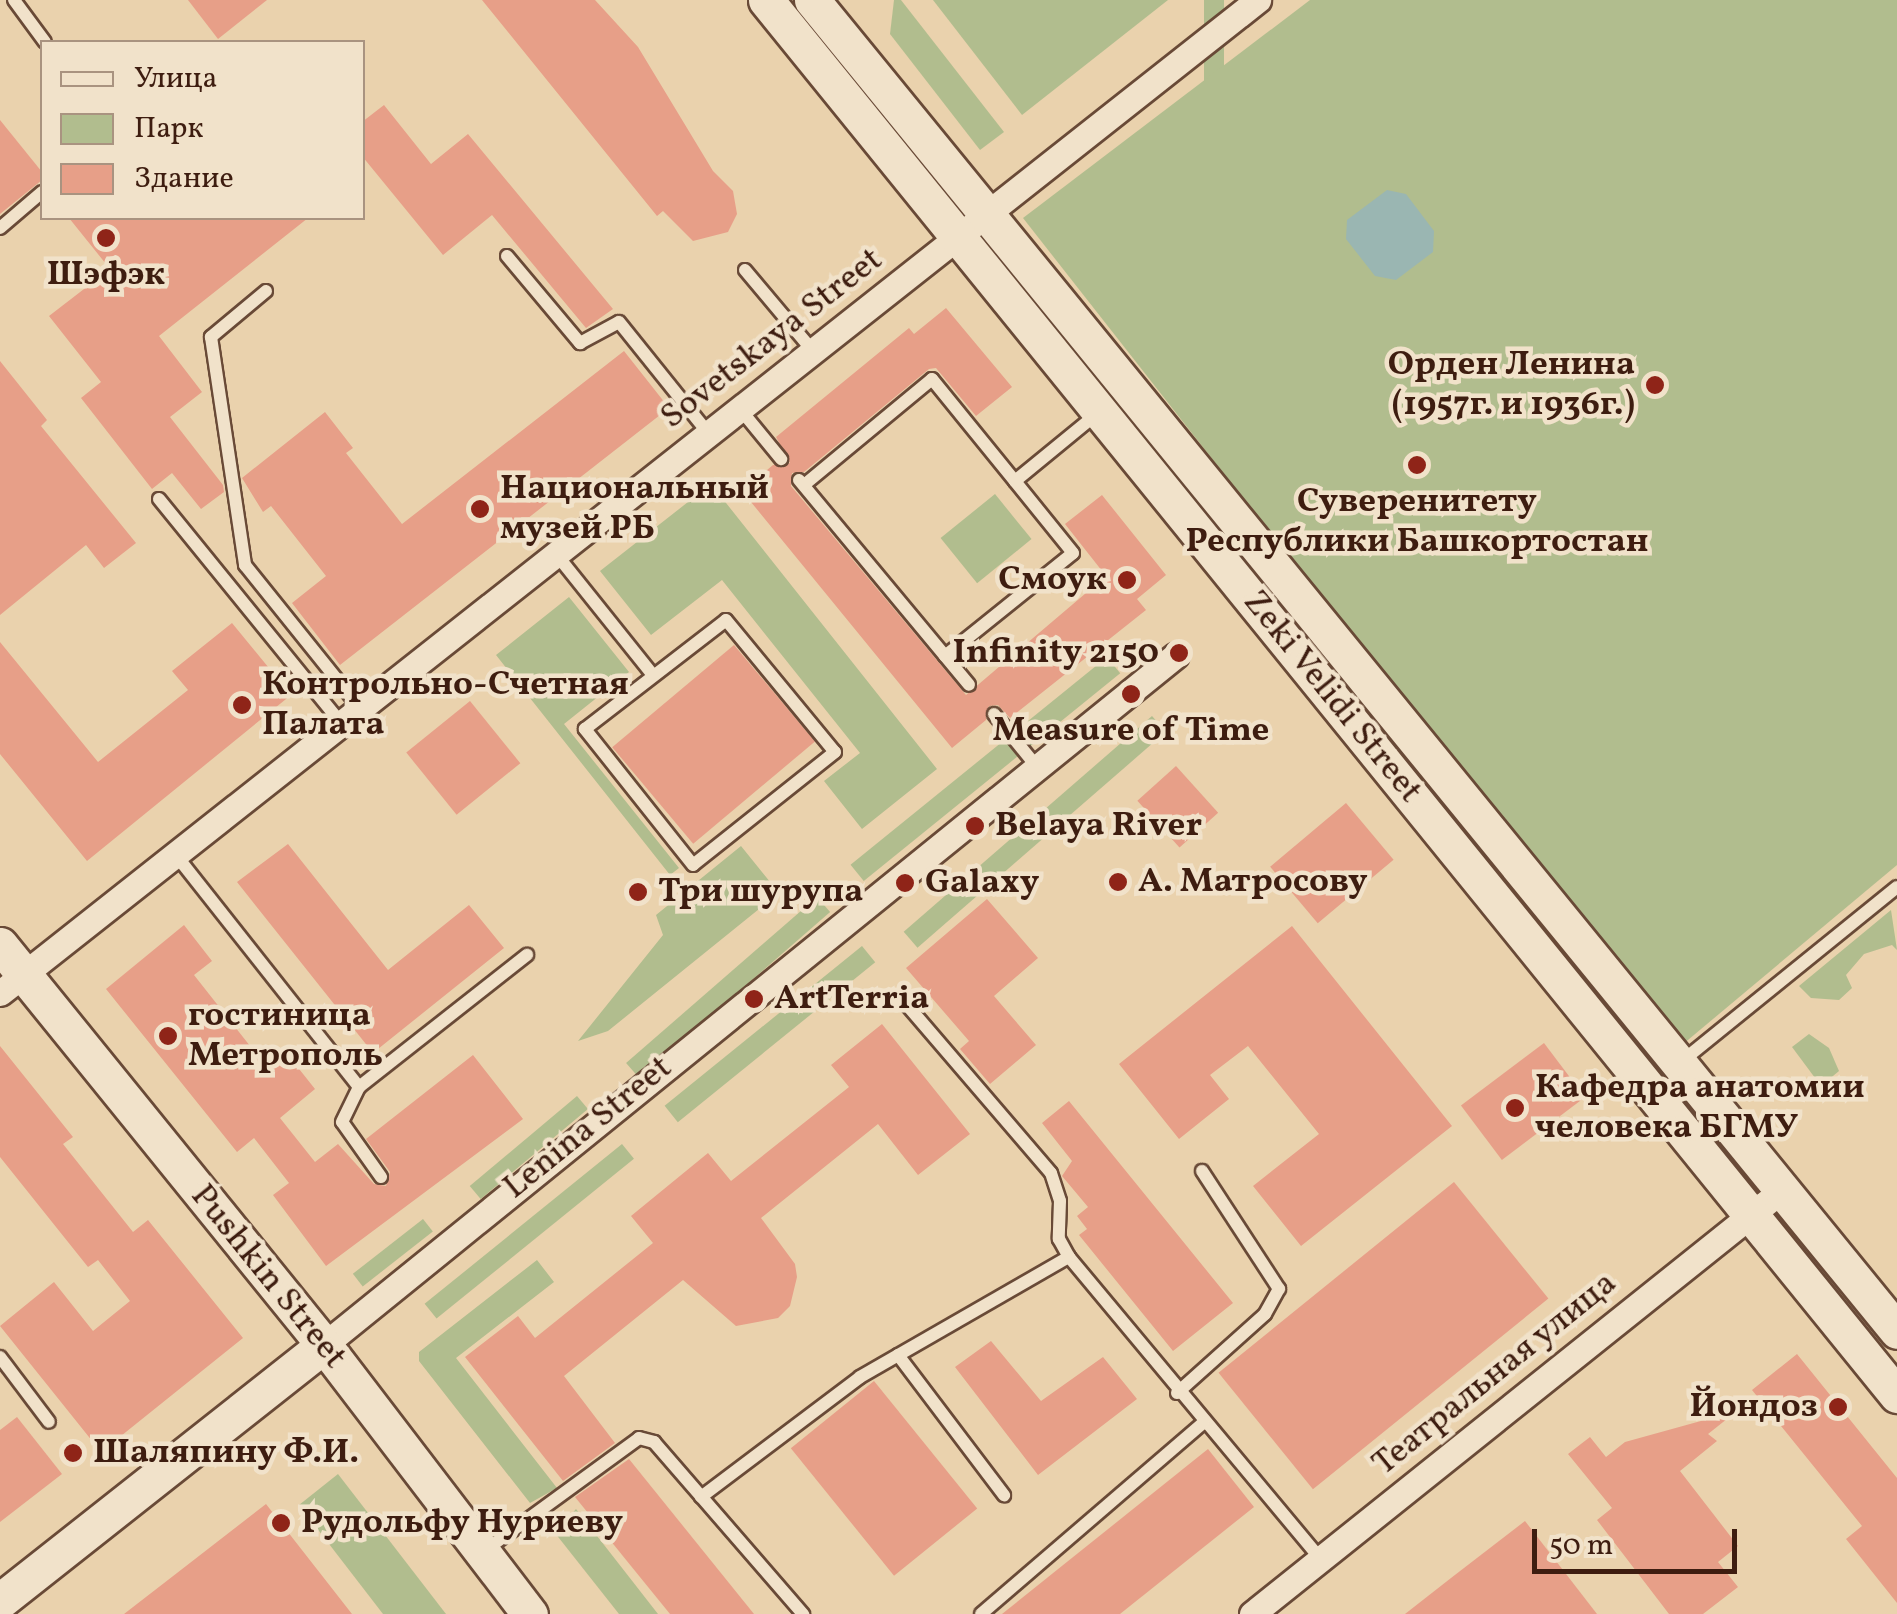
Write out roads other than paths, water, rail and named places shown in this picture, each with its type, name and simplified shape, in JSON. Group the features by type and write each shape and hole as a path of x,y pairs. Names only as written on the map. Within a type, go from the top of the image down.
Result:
{"main road":[{"name":"Zeki Velidi Street","path":"766,0 1897,1395"},
{"name":"Zeki Velidi Street","path":"812,0 1897,1331"},
{"name":"Pushkin Street","path":"0,945 12,983 324,1345 530,1614"},
{"name":"Lenina Street","path":"0,1601 324,1345"}],"street":[{"name":"Sovetskaya Street","path":"12,983 1258,0"},
{"name":"Lenina Street","path":"324,1345 1176,655"},
{"name":"Театральная улица","path":"1252,1614 1782,1190"}],"lane":[{"path":"14,0 44,40"},
{"path":"0,228 40,194"},
{"path":"506,256 580,343 619,322 708,434"},
{"path":"744,270 813,351"},
{"path":"266,291 211,337 245,565 350,716"},
{"path":"945,656 1073,553 932,380 801,482 945,656 969,685"},
{"path":"740,409 781,459"},
{"path":"1015,481 1100,412"},
{"path":"159,499 350,716"},
{"path":"556,554 654,676"},
{"path":"726,620 835,752 693,865 586,729 654,676 726,620"},
{"path":"994,714 1037,767"},
{"path":"174,854 359,1087"},
{"path":"1679,1064 1897,887"},
{"path":"380,1177 342,1122 359,1087 527,955"},
{"path":"901,998 1051,1173 1060,1200 1058,1239 1068,1257 1176,1394 1321,1559"},
{"path":"1176,1394 1265,1314 1279,1290 1202,1171"},
{"path":"702,1498 898,1355 1068,1257"},
{"path":"898,1355 1004,1495"},
{"path":"0,1357 49,1422"},
{"path":"981,1614 1203,1423"},
{"path":"483,1552 627,1441 654,1442 803,1614"}],"water":[{"path":"1387,190 1406,194 1434,231 1433,252 1396,280 1375,276 1346,239 1347,220"}],"place":[{"name":"Шэфэк","path":"106,238"},
{"name":"Орден Ленина (1957г. и 1936г.)","path":"1655,385"},
{"name":"Суверенитету Республики Башкортостан","path":"1417,465"},
{"name":"Национальный музей РБ","path":"480,509"},
{"name":"Смоук","path":"1127,580"},
{"name":"Infinity 2150","path":"1179,653"},
{"name":"Measure of Time","path":"1131,694"},
{"name":"Контрольно-Счетная Палата","path":"242,705"},
{"name":"Belaya River","path":"975,826"},
{"name":"А. Матросову","path":"1118,882"},
{"name":"Galaxy","path":"905,883"},
{"name":"Три шурупа","path":"638,892"},
{"name":"ArtTerria","path":"754,999"},
{"name":"гостиница Метрополь","path":"168,1036"},
{"name":"Кафедра анатомии человека БГМУ","path":"1515,1108"},
{"name":"Йондоз","path":"1838,1407"},
{"name":"Шаляпину Ф.И.","path":"73,1453"},
{"name":"Рудольфу Нуриеву","path":"281,1523"}]}
